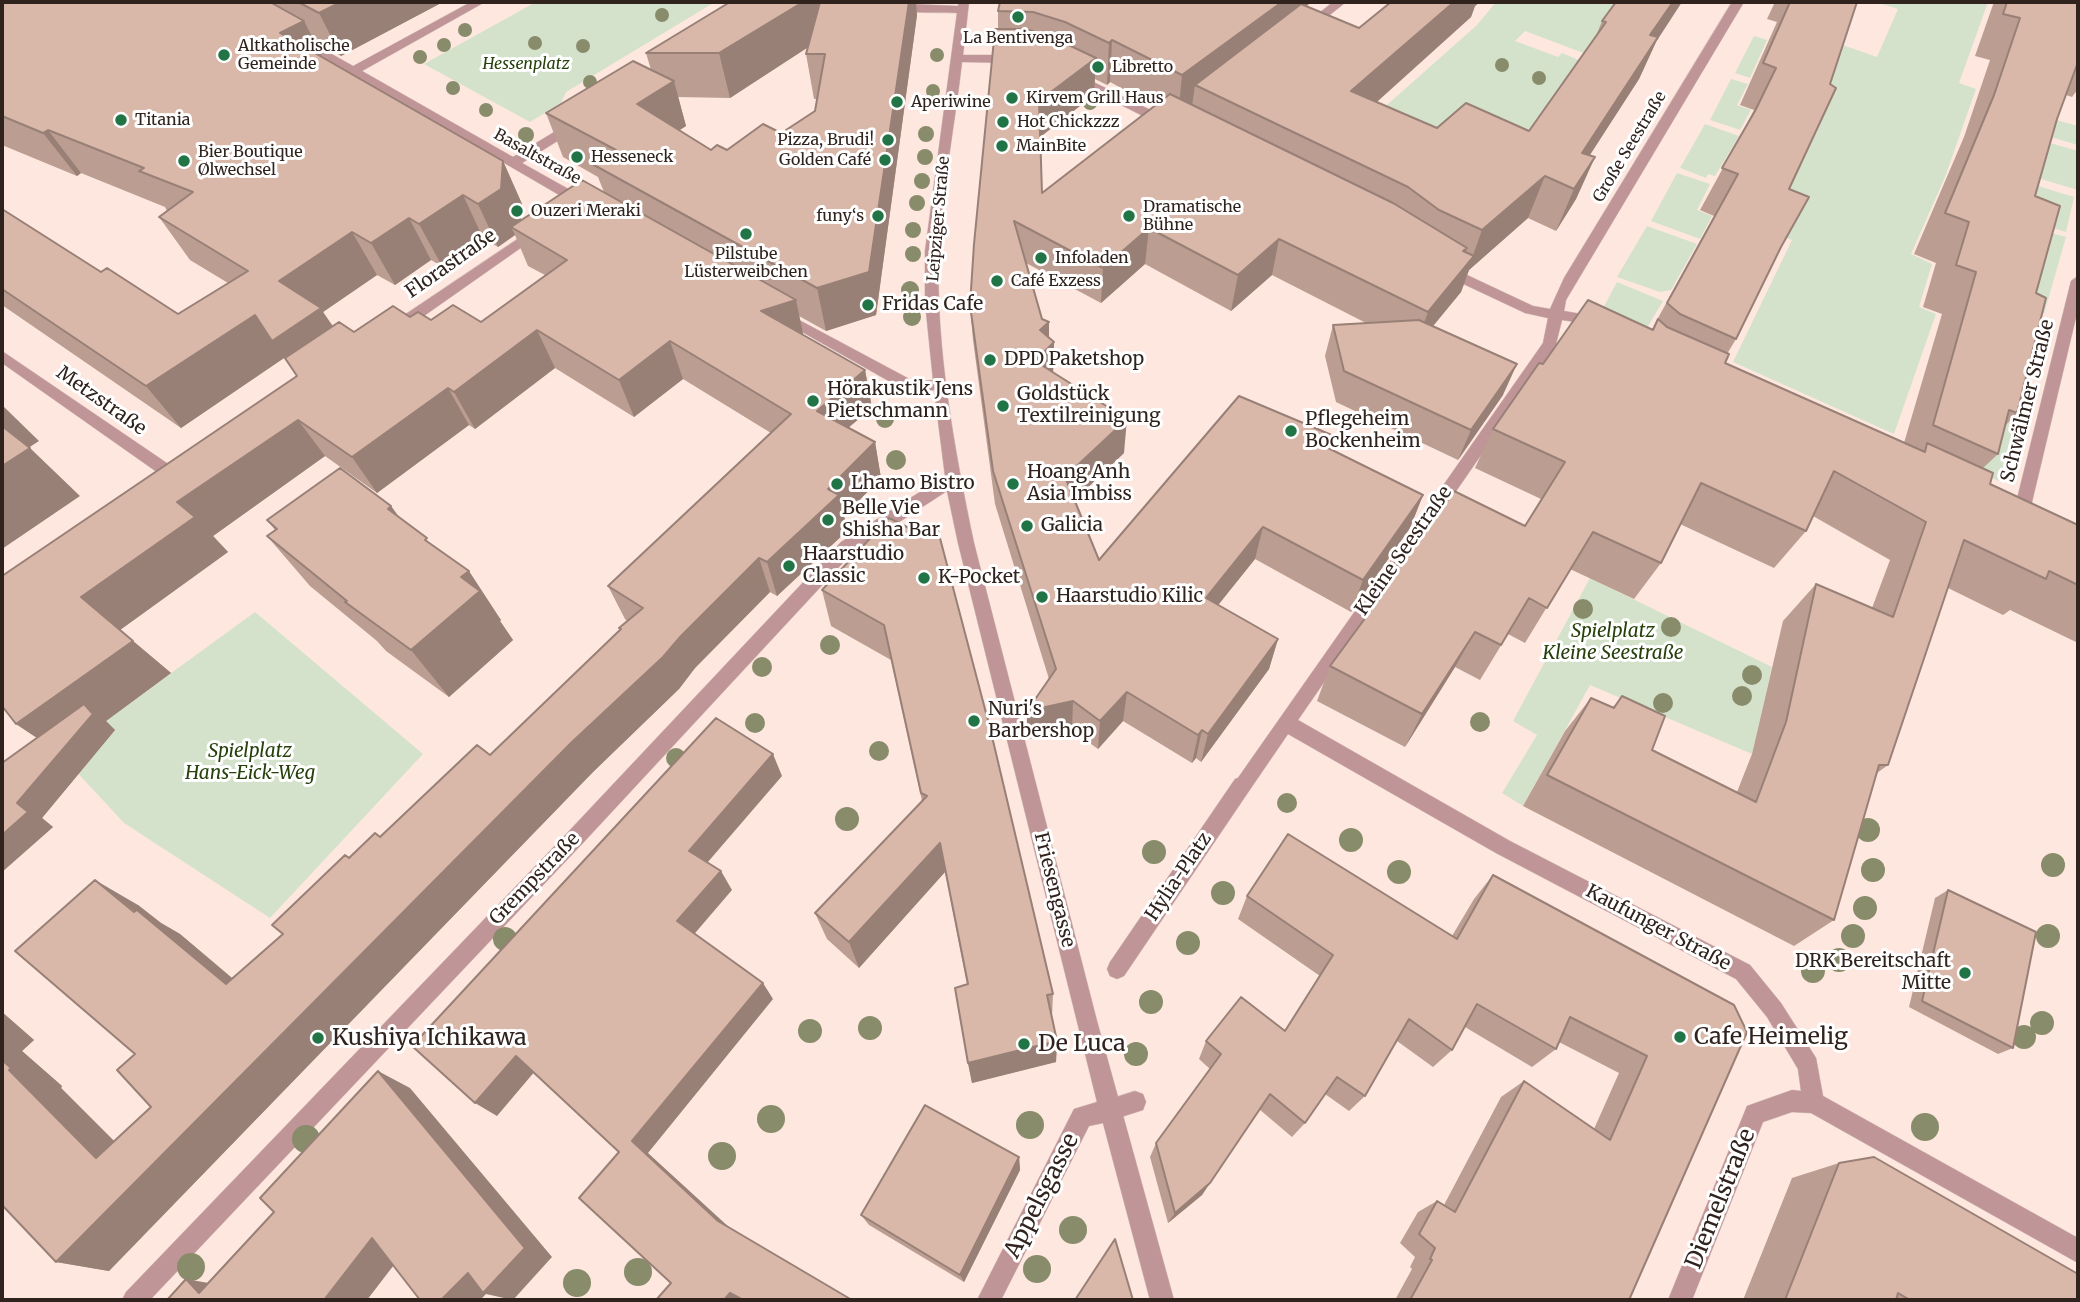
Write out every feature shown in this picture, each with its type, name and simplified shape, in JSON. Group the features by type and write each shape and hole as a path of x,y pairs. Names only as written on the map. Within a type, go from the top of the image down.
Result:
{"street":[{"path":"353,71 479,2"},
{"path":"867,2 901,7 964,6"},
{"path":"1299,34 1340,2"},
{"name":"Große Seestraße","path":"1558,313 1559,300 1571,278 1738,2"},
{"name":"Leipziger Straße","path":"953,479 932,302 932,251 964,6"},
{"name":"Basaltstraße","path":"288,33 513,163 573,204 597,210"},
{"path":"956,58 1028,59"},
{"path":"1059,69 1181,127"},
{"path":"513,163 587,117"},
{"name":"Florastraße","path":"386,334 546,224"},
{"path":"1432,264 1530,310 1593,319 1611,327"},
{"name":"Schwälmer Straße","path":"2017,530 2078,281"},
{"path":"763,306 913,388 940,384"},
{"name":"Kleine Seestraße","path":"1242,785 1550,344 1558,313"},
{"name":"Metzstraße","path":"2,356 183,474 160,491"},
{"name":"Friesengasse","path":"953,479 1109,1110 1162,1300"},
{"name":"Grempstraße","path":"134,1300 576,837 847,547 953,479"},
{"name":"Kaufunger Straße","path":"1286,723 1503,847 1743,972 1774,1010 1808,1066 1813,1102"},
{"name":"Hylia-Platz","path":"1117,969 1242,785"},
{"name":"Diemelstraße","path":"1680,1300 1755,1114 1792,1101 1813,1102"},
{"name":"Appelsgasse","path":"989,1300 1082,1117 1135,1102"},
{"path":"1813,1102 2078,1251"}],"green space":[{"name":"Hessenplatz","path":"536,2 715,2 566,92 561,103 530,122 424,64"},
{"path":"1496,2 1620,2 1586,54 1525,31 1515,41 1558,57 1562,53 1581,61 1511,172 1379,112 1477,25"},
{"path":"1876,2 1988,2 1959,83 1976,89 1945,177 1911,254 1932,264 1919,307 1936,314 1894,434 1733,362 1792,240 1769,231 1817,131 1807,122 1837,43 1877,57 1898,9"},
{"path":"1754,36 1767,40 1750,78 1735,73"},
{"path":"1731,79 1748,84 1737,105 1751,110 1740,130 1710,120"},
{"path":"2042,116 2078,126 2078,145 2037,133"},
{"path":"1705,124 1739,136 1715,176 1708,174 1706,178 1680,168"},
{"path":"2033,138 2078,151 2078,190 2024,174"},
{"path":"1677,173 1710,184 1697,210 1712,216 1700,239 1651,221"},
{"path":"2022,181 2074,197 2066,232 2013,216"},
{"path":"2013,222 2066,237 2044,314 2011,304"},
{"path":"1647,226 1697,244 1671,290 1660,292 1617,277"},
{"path":"1617,282 1663,301 1647,328 1603,308"},
{"path":"1999,313 2042,327 1999,481 1974,471"},
{"name":"Spielplatz Kleine Seestraße","path":"1590,578 1772,667 1752,754 1590,685 1523,806 1502,793 1537,735 1513,721"},
{"name":"Spielplatz Hans-Eick-Weg","path":"255,612 423,754 270,918 124,823 60,754"}],"building":[{"path":"2,2 270,2 304,21 280,33 503,161 501,189 478,204 463,195 419,224 409,218 371,243 352,232 279,281 321,308 272,341 255,315 146,386 2,289 2,209 101,272 107,268 178,314 248,271 159,217 193,192 139,171 144,168 48,130 43,133 2,116"},
{"path":"298,2 341,2 319,13"},
{"path":"730,2 803,2 719,53 646,53"},
{"path":"820,2 909,2 869,272 817,288 594,165 616,150 546,113 633,61 674,81 637,104 711,150 717,145 727,150 763,124 785,135 786,130 815,111 825,54 806,54"},
{"path":"1000,2 1282,2 1182,75 1112,40 1109,43 1065,22 1033,12 998,11"},
{"path":"1391,2 1454,2 1351,91 1437,128 1466,103 1529,131 1606,22 1602,21 1616,2 1673,2 1650,35 1658,37 1582,153 1595,157 1574,189 1545,176 1482,230 1439,210 1408,187 1195,85 1301,4 1359,28"},
{"path":"1790,2 1857,2 1830,84 1836,88 1789,189 1809,197 1736,339 1680,314 1667,303 1738,174 1722,168 1776,68 1763,63"},
{"path":"2007,2 2078,2 2078,62 2057,119 2035,196 2060,206 2036,293 2046,298 2017,413 2009,410 1998,454 1933,425 1976,272 1956,265 1969,222 1945,213 1994,95 2020,18 2003,14"},
{"path":"995,29 1026,29 1054,38 1096,58 1039,101 1042,193 1170,94 1393,203 1467,248 1463,251 1474,256 1428,312 1279,239 1238,275 1149,228 1103,268 1014,221 1042,319 1049,322 1040,330 1054,342 1035,361 1127,419 1065,477 1099,560 1239,396 1334,436 1326,447 1423,495 1363,580 1263,527 1206,598 1278,639 1208,734 1202,730 1198,735 1127,692 1100,721 1073,701 1027,711 1056,669 993,471 970,305"},
{"path":"582,180 796,300 761,311 865,370 817,411 875,442 828,489 839,495 767,562 759,558 663,657 572,742 56,1262 2,1205 2,1060 96,1158 151,1107 117,1070 135,1054 15,951 95,880 134,912 137,910 226,984 283,934 272,925 345,855 349,858 375,833 380,837 477,745 490,755 621,629 619,628 643,608 608,586 791,414 670,341 619,380 537,330 454,392 448,388 352,457 298,420 177,502 195,517 81,597 133,641 16,724 2,706 2,576 297,376 285,358 339,322 354,332 393,306 410,317 418,312 431,320 453,305 481,322 567,260 511,227"},
{"path":"1588,300 1653,330 1658,319 1667,327 1729,354 1725,363 1925,452 1927,443 1993,473 1990,484 2078,525 2078,585 2049,571 2046,579 1964,540 1888,765 1879,765 1834,920 1547,775 1591,698 1614,708 1622,696 1665,716 1652,750 1756,802 1786,722 1816,584 1893,617 1926,522 1834,471 1806,531 1701,483 1661,563 1593,532 1547,608 1529,598 1501,645 1475,632 1422,714 1330,666 1388,587 1384,585 1444,499 1447,501 1454,491 1525,526 1565,462 1493,429"},
{"path":"1419,320 1517,364 1471,430 1344,371 1333,325"},
{"path":"2,426 30,448 2,466"},
{"path":"340,468 391,506 388,509 427,538 425,540 469,571 461,577 480,591 411,650 345,602 347,601 267,536 277,529 267,520"},
{"path":"889,518 909,528 936,523 990,728 1053,994 1047,995 1057,1041 968,1063 955,988 968,984 940,843 849,942 815,913 927,796 921,793 884,625 822,590"},
{"path":"84,704 93,714 17,803 28,812 2,835 2,763"},
{"path":"716,718 773,754 689,851 721,871 677,921 763,983 632,1141 718,1221 852,1300 743,1300 730,1293 724,1300 656,1300 671,1283 579,1198 619,1152 516,1056 475,1103 412,1046"},
{"path":"1288,834 1457,939 1493,875 1734,1005 1747,1032 1629,1300 1410,1300 1432,1260 1430,1259 1435,1248 1419,1234 1437,1201 1455,1212 1524,1081 1610,1140 1647,1056 1570,1017 1556,1049 1477,1004 1452,1050 1409,1019 1365,1096 1337,1077 1305,1123 1270,1094 1210,1183 1175,1213 1156,1143 1221,1054 1206,1041 1241,997 1285,1031 1333,955 1247,896"},
{"name":"DRK Bereitschaft Mitte","path":"1948,890 2036,932 2013,1048 1922,1001"},
{"path":"378,1071 525,1248 483,1293 468,1273 441,1300 420,1300 372,1238 324,1300 167,1300 186,1279 199,1293 274,1212 260,1198"},
{"path":"925,1105 1019,1157 960,1275 861,1215"},
{"path":"1874,1157 2078,1274 2078,1300 1910,1300 1898,1293 1896,1300 1785,1300 1839,1163"},
{"path":"1115,1239 1133,1300 1075,1300"}],"place":[{"name":"La Bentivenga","path":"1018,17"},
{"name":"Altkatholische Gemeinde","path":"224,55"},
{"name":"Libretto","path":"1098,67"},
{"name":"Kirvem Grill Haus","path":"1012,98"},
{"name":"Aperiwine","path":"897,102"},
{"name":"Titania","path":"121,120"},
{"name":"Hot Chickzzz","path":"1003,122"},
{"name":"Pizza, Brudi!","path":"888,140"},
{"name":"MainBite","path":"1002,146"},
{"name":"Hesseneck","path":"577,157"},
{"name":"Golden Café","path":"885,160"},
{"name":"Bier Boutique Ølwechsel","path":"184,161"},
{"name":"Ouzeri Meraki","path":"517,211"},
{"name":"funy‘s","path":"878,216"},
{"name":"Dramatische Bühne","path":"1129,216"},
{"name":"Pilstube Lüsterweibchen","path":"746,234"},
{"name":"Infoladen","path":"1041,258"},
{"name":"Café Exzess","path":"997,281"},
{"name":"Fridas Cafe","path":"868,305"},
{"name":"DPD Paketshop","path":"990,360"},
{"name":"Hörakustik Jens Pietschmann","path":"813,401"},
{"name":"Goldstück Textilreinigung","path":"1003,406"},
{"name":"Pflegeheim Bockenheim","path":"1291,431"},
{"name":"Lhamo Bistro","path":"837,484"},
{"name":"Hoang Anh Asia Imbiss","path":"1013,484"},
{"name":"Belle Vie Shisha Bar","path":"828,520"},
{"name":"Galicia","path":"1027,526"},
{"name":"Haarstudio Classic","path":"789,566"},
{"name":"K-Pocket","path":"924,578"},
{"name":"Haarstudio Kilic","path":"1042,597"},
{"name":"Nuri's Barbershop","path":"974,721"},
{"name":"DRK Bereitschaft Mitte","path":"1965,973"},
{"name":"Cafe Heimelig","path":"1680,1037"},
{"name":"Kushiya Ichikawa","path":"318,1038"},
{"name":"De Luca","path":"1024,1044"}]}
